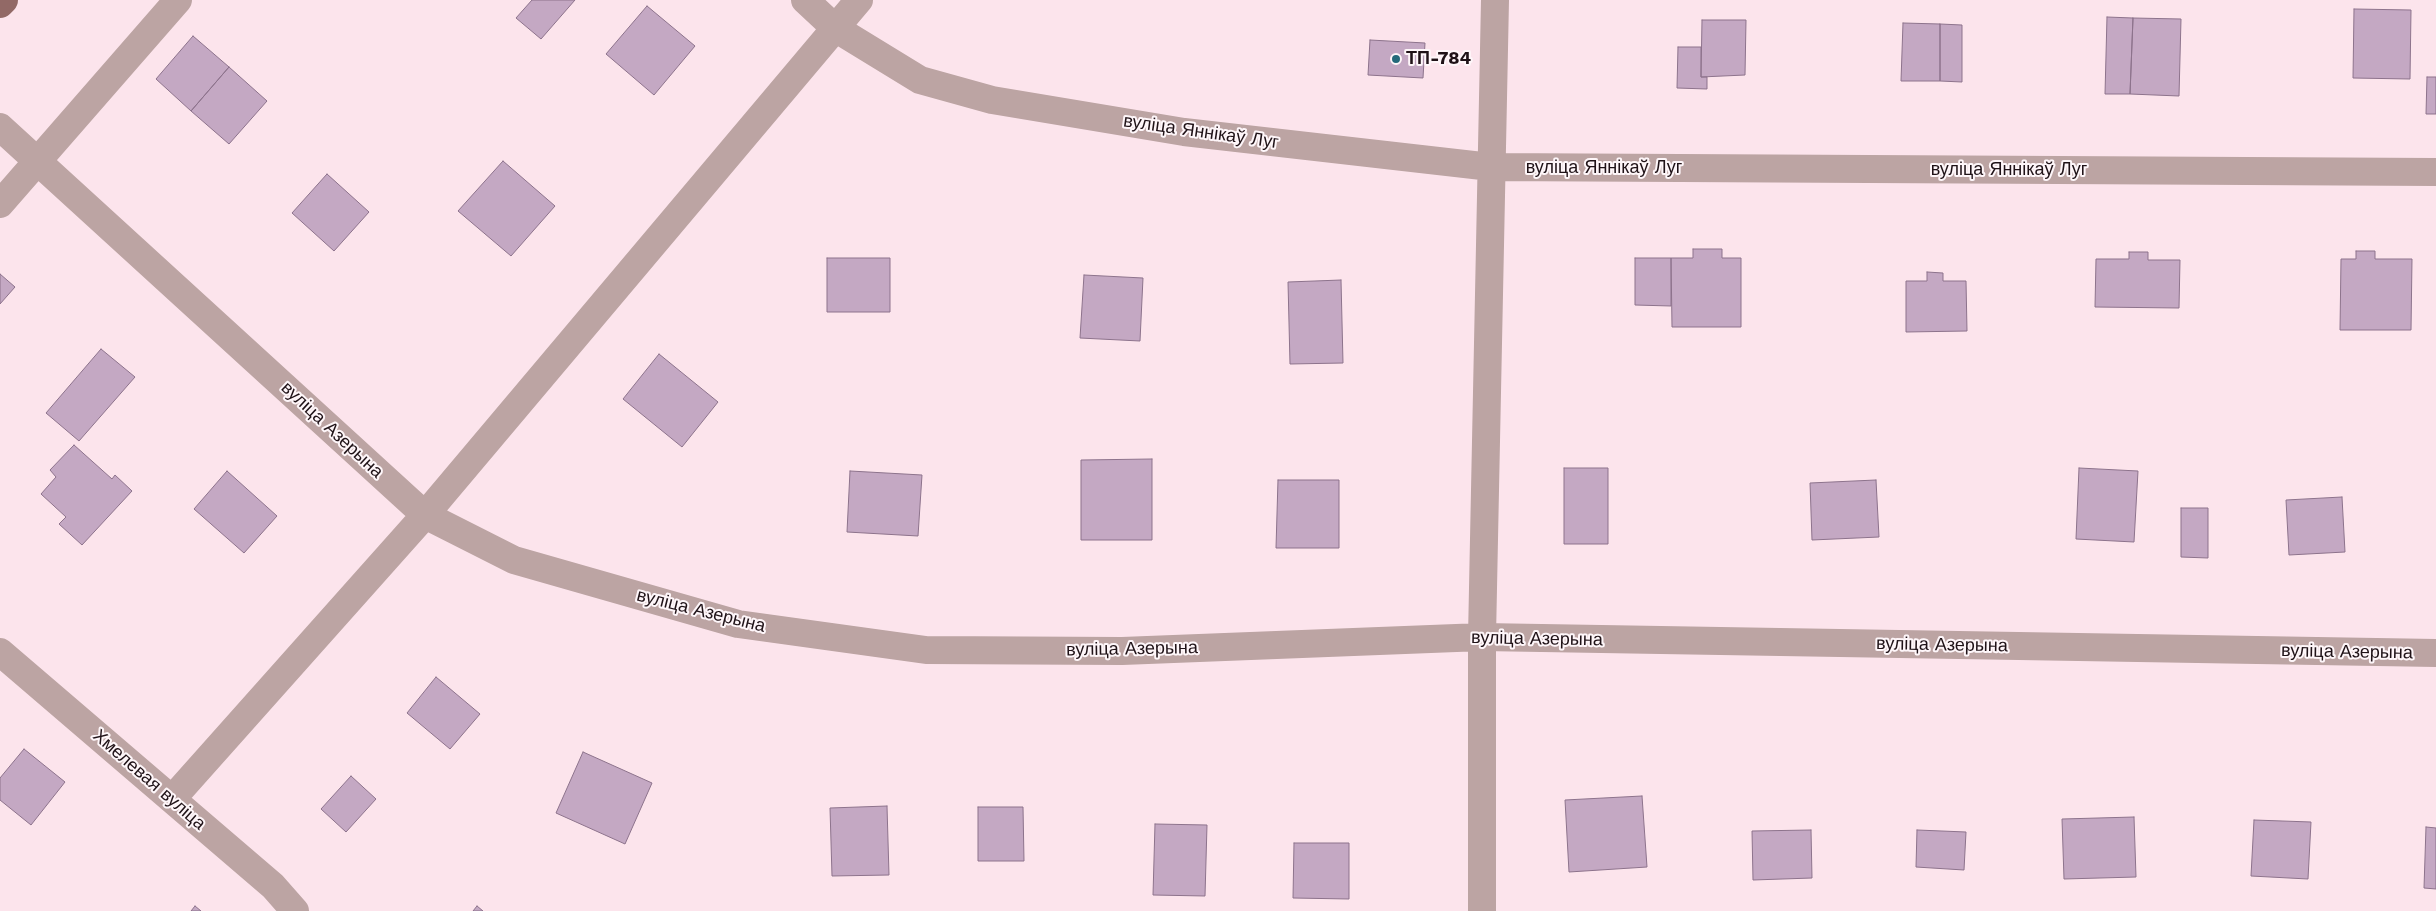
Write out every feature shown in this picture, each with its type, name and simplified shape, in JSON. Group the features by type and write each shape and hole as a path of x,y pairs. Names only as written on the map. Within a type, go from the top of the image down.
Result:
{"main road":[{"path":"0,4 4,0"}],"street":[{"path":"0,204 178,0"},
{"name":"вуліца Яннікаў Луг","path":"805,0 835,28 920,80 992,100 1184,132 1491,167 2436,172"},
{"path":"172,799 425,515 859,0"},
{"path":"1482,911 1482,637 1495,0"},
{"name":"вуліца Азерына","path":"0,127 425,515 514,560 738,624 926,650 1122,651 1482,637 2436,653"},
{"name":"Хмелевая вуліца","path":"0,652 273,886 295,911"}],"building":[{"path":"532,0 575,0 541,39 516,18"},
{"path":"647,6 695,46 654,95 606,54"},
{"path":"2354,9 2411,10 2410,79 2353,78"},
{"path":"2107,17 2133,18 2130,94 2105,94"},
{"path":"2133,18 2181,19 2179,96 2130,94"},
{"path":"1702,20 1746,20 1745,75 1701,77"},
{"path":"1903,23 1940,24 1940,81 1901,81"},
{"path":"1940,24 1962,25 1962,82 1940,81"},
{"path":"193,36 229,67 191,111 156,79"},
{"name":"ТП-784","path":"1370,40 1425,43 1423,78 1368,75"},
{"path":"1678,47 1701,47 1701,77 1707,77 1707,89 1677,88"},
{"path":"229,67 267,101 229,144 191,111"},
{"path":"2427,77 2436,77 2436,114 2426,114"},
{"path":"503,161 555,206 511,256 458,211"},
{"path":"327,174 369,212 334,251 292,213"},
{"path":"1693,249 1722,249 1722,258 1741,258 1741,327 1672,327 1671,258 1693,258"},
{"path":"2356,251 2375,251 2375,259 2412,259 2411,330 2340,330 2341,259 2356,259"},
{"path":"2129,252 2148,252 2148,260 2180,260 2179,308 2095,307 2096,259 2129,259"},
{"path":"827,258 890,258 890,312 827,312"},
{"path":"1635,258 1671,258 1671,306 1635,305"},
{"path":"1927,272 1943,273 1943,281 1966,281 1967,331 1906,332 1906,281 1927,281"},
{"path":"0,274 15,287 0,304"},
{"path":"1084,275 1143,278 1140,341 1080,338"},
{"path":"1341,280 1343,363 1290,364 1288,282"},
{"path":"101,349 135,377 79,441 46,413"},
{"path":"659,354 718,402 682,447 623,399"},
{"path":"74,445 112,479 115,475 132,491 82,545 59,524 66,517 41,494 56,477 50,470"},
{"path":"1152,459 1152,540 1081,540 1081,460"},
{"path":"1564,468 1608,468 1608,544 1564,544"},
{"path":"2079,468 2138,471 2134,542 2076,539"},
{"path":"227,471 277,516 244,553 194,509"},
{"path":"850,471 922,475 918,536 847,532"},
{"path":"1278,480 1339,480 1339,548 1276,548"},
{"path":"1876,480 1879,537 1812,540 1810,483"},
{"path":"2342,497 2345,552 2289,555 2286,500"},
{"path":"2181,508 2208,508 2208,558 2181,557"},
{"path":"436,677 480,714 450,749 407,713"},
{"path":"24,749 65,782 31,825 0,800 0,778"},
{"path":"583,752 652,783 625,844 556,813"},
{"path":"351,776 376,799 346,832 321,809"},
{"path":"1642,796 1647,867 1569,872 1565,800"},
{"path":"887,806 889,875 832,876 830,808"},
{"path":"978,807 1023,807 1024,861 978,861"},
{"path":"2134,817 2136,877 2064,879 2062,819"},
{"path":"2254,820 2311,822 2308,879 2251,876"},
{"path":"1155,824 1207,825 1205,896 1153,895"},
{"path":"2426,827 2436,828 2436,889 2424,888"},
{"path":"1811,830 1812,878 1753,880 1752,831"},
{"path":"1917,830 1966,832 1964,870 1916,867"},
{"path":"1294,843 1349,843 1349,899 1293,898"},
{"path":"195,906 201,911 191,911"},
{"path":"477,906 483,911 473,911"}],"place":[{"name":"ТП-784","path":"1396,59"}]}
